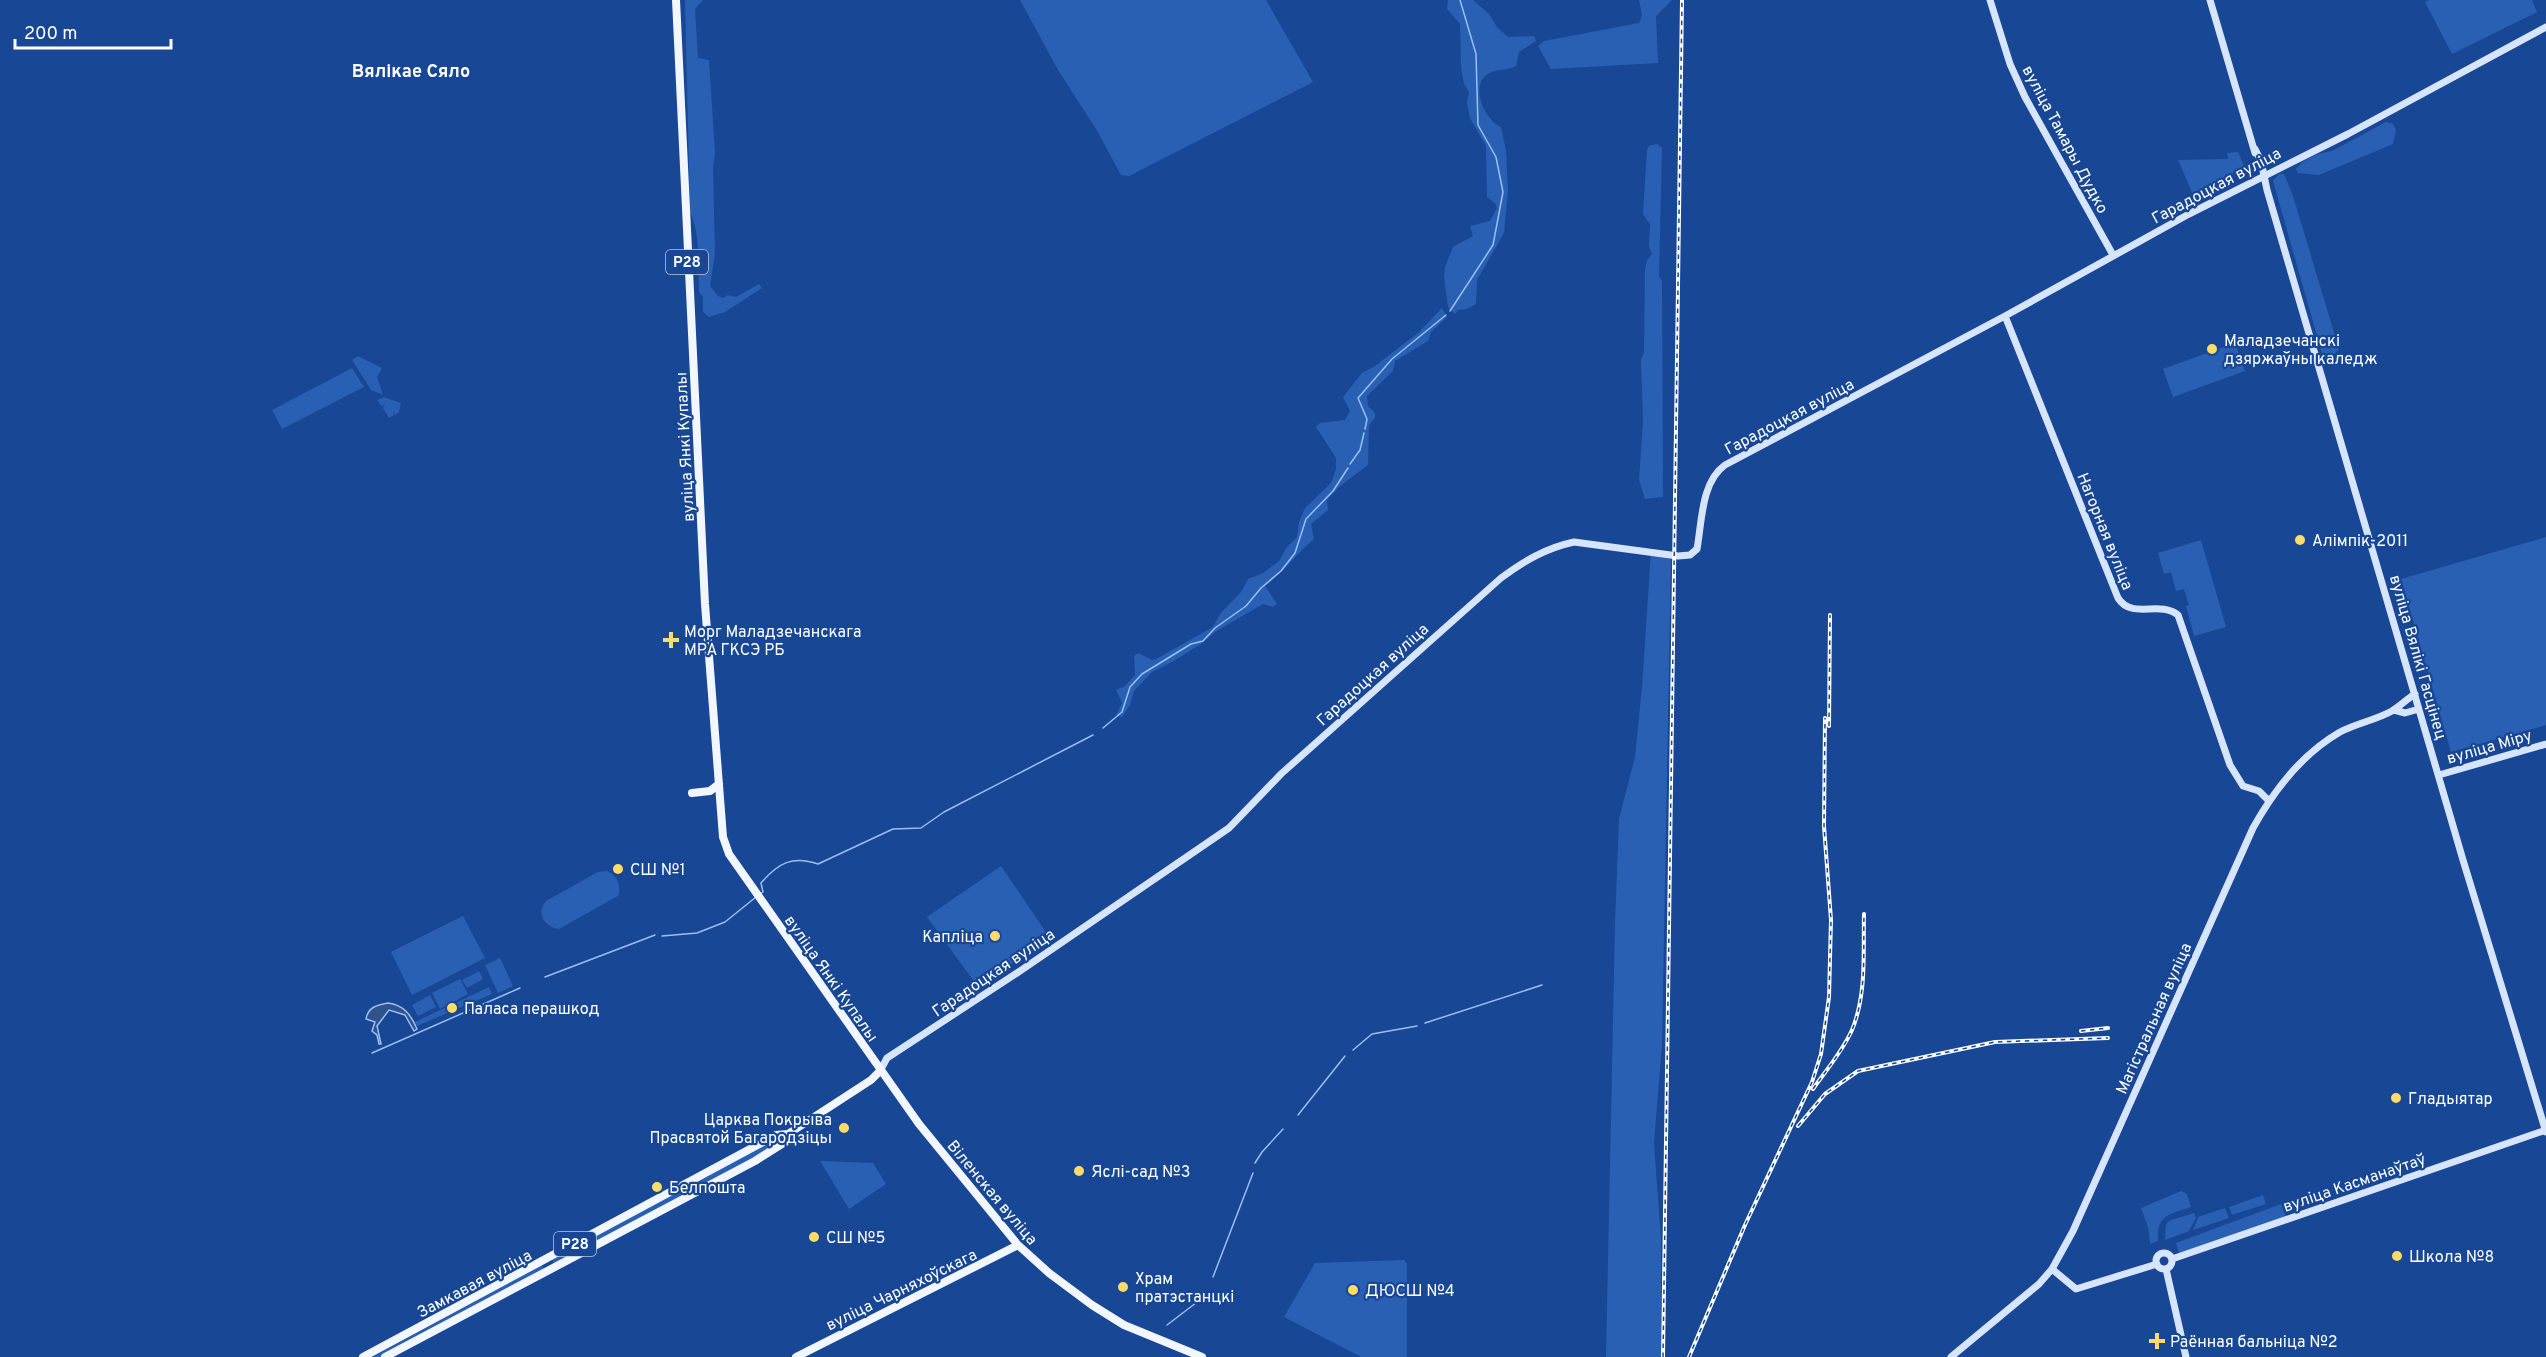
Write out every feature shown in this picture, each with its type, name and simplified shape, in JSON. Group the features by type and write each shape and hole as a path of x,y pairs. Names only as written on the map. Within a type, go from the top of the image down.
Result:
{"main road":[{"name":"вуліца Янкі Купалы","path":"676,0 705,604 723,837 729,854 880,1071"},
{"path":"692,793 710,791 719,784"},
{"name":"Замкавая вуліца","path":"363,1357 776,1135 788,1134 871,1080 880,1071"},
{"name":"Віленская вуліца","path":"880,1071 938,1150 1018,1245 1049,1273 1124,1325 1202,1357"},
{"name":"Замкавая вуліца","path":"385,1357 755,1161 785,1142 788,1134"},
{"name":"вуліца Чарняхоўскага","path":"796,1357 1018,1245"},
{"path":"546,1260 551,1270"}],"street":[{"name":"вуліца Тамары Дудко","path":"1990,0 2010,64 2025,97 2113,255"},
{"name":"вуліца Вялікі Гасцінец","path":"2210,0 2546,1131"},
{"name":"Гарадоцкая вуліца","path":"880,1071 887,1058 1017,974 1229,828 1306,751 1492,586 1528,558 1558,545 1574,542 1678,556 1690,555 1697,549 1708,487 1721,468 2005,316 2113,255 2262,176 2348,134 2546,27"},
{"name":"Нагорная вуліца","path":"2005,316 2120,602 2136,610 2163,608 2178,615 2230,765 2243,786 2259,791 2268,800"},
{"path":"2415,694 2401,702 2394,710 2405,713 2419,709"},
{"name":"Магістральная вуліца","path":"1951,1357 2039,1284 2052,1269 2073,1231 2253,828 2268,800 2292,771 2320,746 2339,733 2394,710"},
{"name":"вуліца Міру","path":"2439,775 2546,744"},
{"name":"вуліца Касманаўтаў","path":"2172,1259 2546,1131"},
{"path":"2157,1264 2157,1258 2163,1253 2168,1254 2172,1259 2171,1265 2166,1269"},
{"path":"2052,1269 2076,1289 2157,1264 2166,1269 2186,1357"}],"shaded area":[{"path":"685,0 703,0 695,9 698,58 709,60 715,153 713,168 715,254 710,286 718,296 723,298 728,295 736,297 759,284 762,288 725,312 709,317 703,312 703,297 699,292 696,231 690,212"},
{"path":"1020,0 1266,0 1313,82 1129,176 1121,175 1096,129 1058,70"},
{"path":"1448,0 1473,0 1489,14 1497,27 1508,37 1534,36 1536,41 1519,52 1516,66 1495,71 1482,79 1481,102 1490,117 1501,127 1506,151 1508,191 1504,233 1477,280 1476,304 1467,309 1458,310 1455,314 1448,307 1445,267 1453,247 1473,236 1470,226 1490,221 1497,208 1495,203 1487,197 1486,146 1470,118 1467,102 1469,92 1464,84 1461,68 1460,24 1447,9"},
{"path":"1639,0 1672,0 1656,16 1658,63 1551,69 1538,46 1544,41 1639,23 1642,15"},
{"path":"2429,0 2532,0 2537,12 2452,54 2425,2"},
{"path":"2386,122 2393,124 2396,130 2393,144 2319,175 2298,173 2296,169 2307,159 2332,151"},
{"path":"1657,144 1662,148 1659,276 1662,281 1663,497 1645,499 1639,480 1643,421 1641,360 1644,352 1645,269 1647,260 1652,254 1649,246 1650,224 1643,214 1647,150 1649,146"},
{"path":"2238,152 2244,166 2194,197 2178,160 2228,159 2227,153"},
{"path":"2279,174 2284,174 2293,196 2339,349 2325,364 2273,181"},
{"path":"1442,308 1447,317 1431,332 1428,341 1395,361 1393,371 1367,396 1368,406 1375,413 1375,418 1369,425 1368,465 1340,486 1327,500 1328,510 1311,524 1314,539 1265,586 1277,604 1273,607 1263,604 1152,672 1134,691 1130,705 1122,717 1116,715 1122,703 1116,690 1125,686 1135,675 1134,656 1138,653 1152,660 1156,659 1213,627 1220,614 1241,592 1248,579 1263,573 1279,561 1287,547 1297,537 1299,522 1305,508 1331,483 1336,469 1336,458 1316,427 1320,423 1345,420 1350,411 1343,397 1362,373 1375,366 1419,332"},
{"path":"2235,343 2245,371 2173,397 2163,369"},
{"path":"358,356 382,368 377,377 383,395 371,390 352,360"},
{"path":"352,368 364,387 282,429 272,410"},
{"path":"384,397 401,403 399,412 395,415 393,409 394,415 389,418 383,408 386,401 382,407 377,400"},
{"path":"2546,537 2546,725 2451,752 2401,579"},
{"path":"2201,540 2226,627 2194,636 2184,589 2176,591 2171,572 2164,574 2158,553"},
{"path":"1651,551 1671,555 1662,1045 1654,1143 1661,1240 1661,1357 1606,1357 1619,819 1635,757"},
{"path":"1001,866 1050,938 978,987 927,917"},
{"path":"607,871 618,881 619,895 559,929 546,923 541,911 546,901 598,872"},
{"path":"463,916 485,958 412,995 391,952"},
{"path":"500,958 513,986 498,993 485,965"},
{"path":"479,971 483,979 467,988 462,980"},
{"path":"460,979 468,994 440,1009 432,993"},
{"name":"Паласа перашкод","path":"489,987 492,994 417,1026 415,1022"},
{"path":"430,995 436,1007 418,1016 412,1005"},
{"path":"388,1003 406,1011 417,1029 414,1031 405,1015 389,1010 377,1026 381,1044 379,1044 377,1035 372,1031 375,1022 366,1019 371,1009"},
{"path":"775,1138 779,1145 555,1266 552,1259"},
{"path":"820,1161 873,1163 886,1184 849,1209"},
{"path":"2181,1191 2187,1194 2191,1207 2166,1217 2159,1226 2158,1241 2150,1244 2148,1227 2141,1208"},
{"path":"2263,1195 2266,1204 2232,1215 2229,1207"},
{"path":"2281,1204 2286,1217 2179,1253 2176,1243"},
{"path":"2225,1208 2229,1218 2193,1230 2198,1217"},
{"path":"2194,1213 2196,1218 2189,1231 2165,1240 2166,1224 2171,1220"},
{"name":"ДЮСШ №4","path":"1404,1260 1407,1263 1407,1357 1361,1357 1284,1317 1315,1263"},
{"path":"542,1265 544,1270 382,1357 373,1357"}],"waterway":[{"path":"1450,311 1493,245 1503,192 1496,157 1478,125 1476,54 1460,0"},
{"path":"1365,429 1367,419 1358,398 1392,359 1446,315"},
{"path":"1350,464 1360,450 1364,433"},
{"path":"1103,728 1122,712 1130,687 1142,674 1191,644 1203,641 1215,628 1246,606 1261,588 1281,571 1295,553 1306,519 1333,491 1348,468"},
{"path":"760,894 763,892 761,883 774,870 786,863 801,860 818,864 893,829 921,828 944,812 1093,735"},
{"path":"662,936 697,933 725,922 756,897"},
{"path":"545,977 655,935"},
{"path":"1425,1023 1542,985"},
{"path":"372,1053 520,988"},
{"path":"1353,1050 1372,1034 1417,1026"},
{"path":"1298,1115 1345,1056"},
{"path":"1255,1163 1283,1129"},
{"path":"1213,1277 1253,1173"},
{"path":"1167,1325 1209,1293"}],"railway":[{"path":"1663,1357 1682,0"},
{"path":"1829,726 1830,615"},
{"path":"1689,1357 1745,1225 1812,1082 1821,1054 1829,997 1831,920 1824,826 1825,718"},
{"path":"1813,1089 1844,1046 1857,1016 1863,973 1864,914"},
{"path":"2081,1031 2108,1028"},
{"path":"1798,1126 1825,1094 1858,1071 1995,1042 2108,1038"}],"place":[{"name":"Маладзечанскі дзяржаўны каледж","path":"2212,349"},
{"name":"Алімпік-2011","path":"2300,540"},
{"name":"Морг Маладзечанскага МРА ГКСЭ РБ","path":"671,640"},
{"name":"СШ №1","path":"618,869"},
{"name":"Капліца","path":"995,936"},
{"name":"Паласа перашкод","path":"452,1008"},
{"name":"Гладыятар","path":"2396,1098"},
{"name":"Царква Покрыва Прасвятой Багародзіцы","path":"844,1128"},
{"name":"Яслі-сад №3","path":"1079,1171"},
{"name":"Белпошта","path":"657,1187"},
{"name":"СШ №5","path":"814,1237"},
{"name":"Школа №8","path":"2397,1256"},
{"name":"Храм пратэстанцкі","path":"1123,1287"},
{"name":"ДЮСШ №4","path":"1353,1290"},
{"name":"Раённая бальніца №2","path":"2157,1341"}],"district":[{"name":"Вялікае Сяло","path":"411,71"}]}
